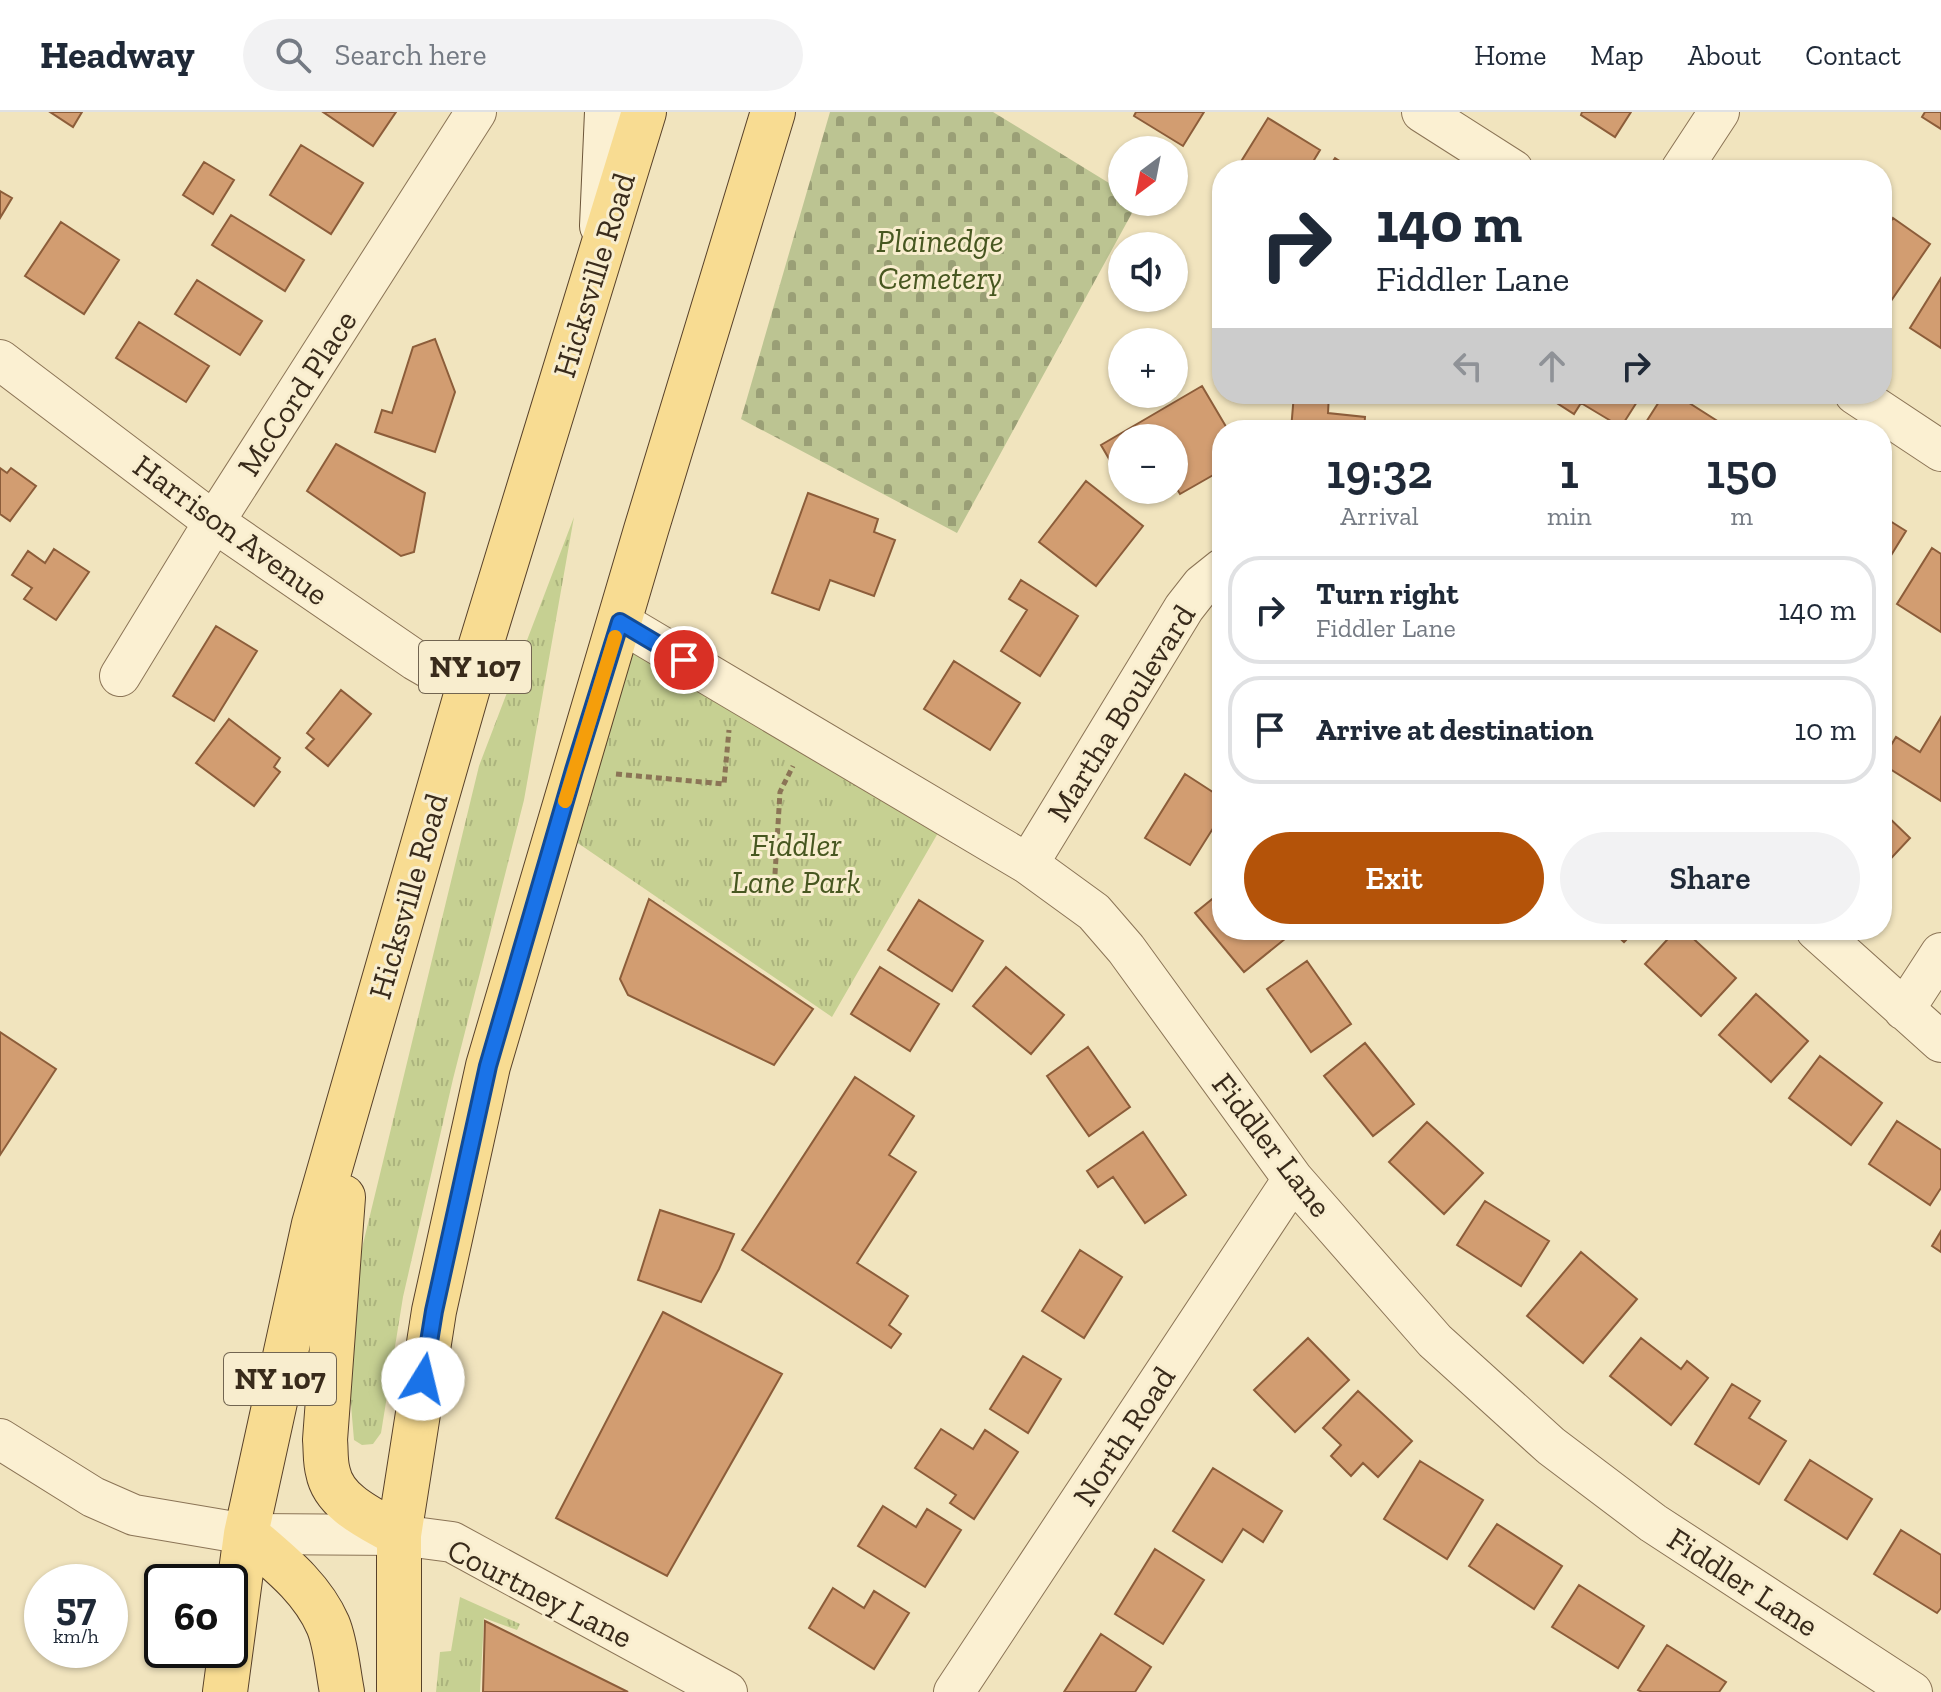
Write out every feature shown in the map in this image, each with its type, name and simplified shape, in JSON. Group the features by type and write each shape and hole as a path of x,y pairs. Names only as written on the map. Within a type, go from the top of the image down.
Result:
{"main road":[{"path":"601,252 607,112"},
{"name":"Hicksville Road","path":"225,1692 246,1534 314,1224 472,674 644,112"},
{"path":"399,1692 399,1535 434,1311 485,1081 574,770 773,112"},
{"path":"350,1099 325,1440 328,1474 335,1489 349,1504 399,1535"},
{"path":"246,1534 294,1575 314,1599 329,1627 342,1692"}],"street":[{"name":"McCord Place","path":"120,676 214,522 476,112"},
{"path":"1422,112 1497,160"},
{"path":"1688,160 1719,112"},
{"name":"Harrison Avenue","path":"0,360 214,522 434,671 472,674"},
{"path":"1870,404 1941,451"},
{"name":"Martha Boulevard","path":"1028,864 1184,608 1212,577"},
{"name":"Fiddler Lane","path":"620,622 1028,864 1094,912 1126,949 1293,1179 1435,1341 1551,1446 1653,1523 1912,1692"},
{"path":"1827,940 1941,1042"},
{"path":"1904,1010 1941,953"},
{"name":"North Road","path":"954,1692 1293,1179"},
{"name":"Courtney Lane","path":"0,1439 93,1497 134,1515 246,1534 399,1535 452,1542 727,1692"}],"path":[{"path":"574,770 724,784 733,690"},
{"path":"775,874 780,792 810,735"}],"green space":[{"name":"Plainedge Cemetery","path":"830,112 993,112 1108,182 1108,216 1130,216 1122,232 1108,232 1108,257 957,533 741,419"},
{"path":"574,517 524,800 453,1079 403,1297 381,1433 373,1444 362,1445 354,1440 346,1347 355,1277 479,766"},
{"name":"Fiddler Lane Park","path":"625,642 942,826 832,1017 569,837"},
{"path":"460,1597 520,1624 517,1630 484,1618 480,1692 436,1692 440,1652 451,1651"}],"building":[{"path":"50,112 82,112 73,127"},
{"path":"323,112 396,112 373,146"},
{"path":"1136,112 1204,112 1188,138 1167,136 1134,116"},
{"path":"1582,112 1631,112 1615,137 1581,115"},
{"path":"1925,112 1941,112 1941,129 1922,117"},
{"path":"1268,118 1320,150 1314,160 1242,160"},
{"path":"301,145 363,183 331,234 270,195"},
{"path":"204,162 234,180 213,214 183,195"},
{"path":"0,191 12,198 0,218"},
{"path":"231,215 304,260 285,291 212,245"},
{"path":"1892,219 1930,244 1892,299"},
{"path":"61,222 119,260 84,314 25,276"},
{"path":"1941,278 1941,348 1910,328"},
{"path":"197,280 262,321 240,355 175,314"},
{"path":"139,322 209,366 186,402 116,358"},
{"path":"435,339 455,392 435,452 375,432 382,410 392,413 413,347"},
{"path":"1202,386 1222,420 1212,420 1212,476 1188,489 1188,424 1137,424 1164,408 1188,408 1188,394"},
{"path":"1293,404 1328,404 1328,413 1365,417 1365,420 1292,420"},
{"path":"1558,404 1580,404 1574,414"},
{"path":"1583,404 1636,404 1625,420 1609,420"},
{"path":"1658,404 1691,404 1716,420 1647,420"},
{"path":"1108,441 1108,457 1101,445"},
{"path":"336,444 425,493 414,552 401,556 307,491"},
{"path":"0,468 7,473 11,468 36,486 10,521 0,514"},
{"path":"1086,481 1108,498 1108,504 1115,504 1143,526 1096,586 1039,542"},
{"path":"808,493 878,519 874,532 895,540 874,596 830,580 819,610 772,593"},
{"path":"1892,522 1906,531 1892,554"},
{"path":"1932,548 1941,554 1941,632 1897,604"},
{"path":"54,549 89,572 56,620 24,599 32,588 12,575 28,551 45,563"},
{"path":"1021,580 1078,616 1040,676 1001,651 1027,610 1009,599"},
{"path":"216,626 257,651 214,721 173,696"},
{"path":"954,661 1020,703 990,750 924,709"},
{"path":"341,690 371,714 328,766 306,748 314,739 307,733"},
{"path":"1941,717 1941,801 1892,770 1892,744 1896,737 1920,752"},
{"path":"229,719 280,758 274,767 280,772 254,806 196,763"},
{"path":"1185,774 1212,792 1212,830 1190,865 1145,838"},
{"path":"1892,821 1910,838 1892,857"},
{"path":"649,899 813,1009 774,1065 628,995 620,979"},
{"path":"1212,899 1212,933 1195,913"},
{"path":"919,900 983,941 952,991 888,950"},
{"path":"1217,940 1284,940 1244,972"},
{"path":"1667,940 1695,940 1736,978 1701,1016 1645,964"},
{"path":"1307,961 1351,1024 1311,1052 1267,989"},
{"path":"880,967 939,1004 910,1051 851,1014"},
{"path":"1006,967 1064,1015 1031,1054 973,1006"},
{"path":"1756,994 1808,1041 1771,1082 1719,1035"},
{"path":"0,1032 56,1069 0,1155"},
{"path":"1365,1043 1414,1104 1373,1136 1324,1076"},
{"path":"1088,1047 1130,1107 1089,1136 1047,1076"},
{"path":"1820,1056 1882,1103 1851,1145 1789,1098"},
{"path":"855,1077 914,1116 889,1155 916,1172 857,1263 908,1296 889,1325 901,1334 891,1348 742,1250"},
{"path":"1897,1121 1941,1150 1941,1188 1930,1205 1869,1164"},
{"path":"1427,1122 1483,1173 1444,1214 1389,1162"},
{"path":"1143,1132 1186,1195 1145,1223 1113,1177 1098,1187 1087,1171"},
{"path":"1485,1201 1549,1241 1521,1286 1457,1245"},
{"path":"660,1210 734,1234 701,1302 638,1280"},
{"path":"1941,1231 1941,1252 1932,1246"},
{"path":"1080,1250 1122,1277 1084,1338 1042,1311"},
{"path":"1581,1252 1637,1299 1583,1363 1527,1316"},
{"path":"663,1312 782,1374 667,1576 556,1518"},
{"path":"1308,1338 1349,1380 1295,1432 1254,1390"},
{"path":"1641,1338 1681,1369 1687,1361 1708,1378 1671,1425 1610,1376"},
{"path":"1023,1356 1061,1379 1028,1433 990,1409"},
{"path":"1732,1384 1760,1401 1749,1418 1786,1441 1759,1484 1695,1444"},
{"path":"1358,1391 1412,1441 1378,1477 1363,1463 1351,1476 1331,1456 1341,1445 1323,1428"},
{"path":"941,1429 973,1449 985,1430 1018,1452 974,1519 950,1503 956,1495 915,1468"},
{"path":"1810,1460 1872,1499 1847,1539 1785,1500"},
{"path":"1420,1461 1483,1500 1447,1559 1384,1519"},
{"path":"1213,1468 1282,1511 1263,1542 1243,1529 1222,1562 1173,1531"},
{"path":"883,1506 916,1527 927,1509 961,1530 925,1587 858,1546"},
{"path":"1497,1524 1562,1566 1534,1609 1469,1566"},
{"path":"1901,1530 1941,1555 1941,1608 1937,1613 1874,1574"},
{"path":"1155,1549 1204,1580 1163,1644 1115,1614"},
{"path":"1579,1585 1644,1626 1618,1668 1552,1627"},
{"path":"833,1588 864,1608 874,1591 909,1613 874,1669 809,1628"},
{"path":"485,1621 628,1692 483,1692"},
{"path":"1101,1634 1151,1667 1135,1692 1064,1692"},
{"path":"1667,1645 1726,1682 1719,1692 1638,1690"}],"slow traffic":[{"path":"565,801 615,637"}],"route":[{"path":"423,1379 434,1311 488,1066 620,622 684,660"}]}
